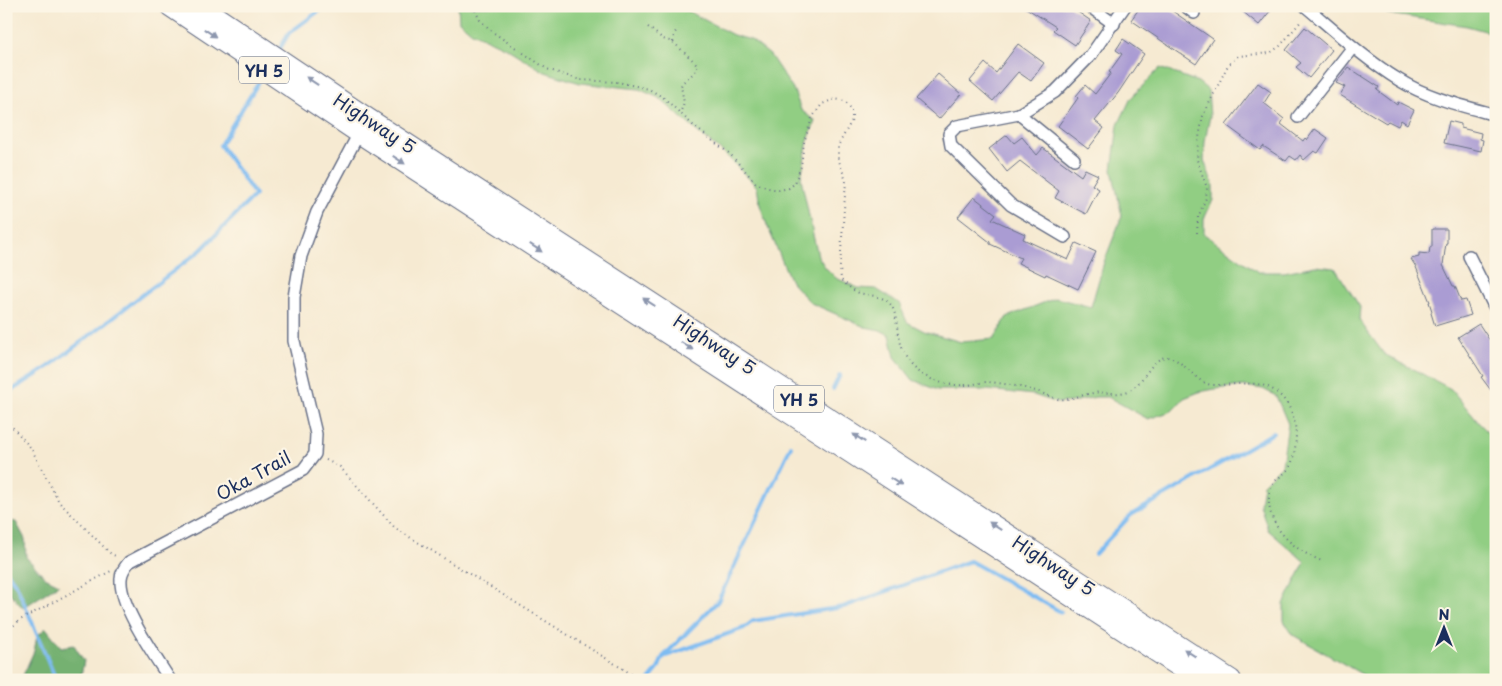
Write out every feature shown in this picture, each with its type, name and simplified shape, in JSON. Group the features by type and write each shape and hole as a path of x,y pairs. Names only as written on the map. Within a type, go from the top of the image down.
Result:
{"highway":[{"name":"Highway 5","path":"170,6 359,133 1200,680"},
{"name":"Highway 5","path":"200,6 376,124 1231,680"}],"street":[{"path":"1089,6 1114,24"},
{"path":"1065,237 1011,205 951,146 950,134 957,126 1019,114 1055,92 1091,55 1114,24 1124,6"},
{"path":"1308,8 1353,47 1400,81 1437,98 1496,115"},
{"path":"1298,116 1353,47"},
{"path":"1019,114 1074,159"},
{"name":"Oka Trail","path":"129,562 303,470 315,454 316,434 294,341 294,297 301,256 317,212 359,133"},
{"path":"1469,256 1496,310"},
{"path":"129,562 121,574 121,588 124,598 133,618 170,680"}],"path":[{"path":"474,6 480,20 494,33 547,69 580,80 618,82 649,89 664,98 730,154 756,183 768,188 779,190 789,188 795,183 801,166 804,142 812,118 822,104 835,99 845,101 852,110 852,120 838,146 838,158 846,181 840,266 841,280 850,288 860,293 877,296 890,304 895,315 900,347 905,358 914,369 926,377 950,385 987,382 1035,390 1057,399 1070,399 1095,393 1125,392 1136,387 1160,358 1168,357 1180,363 1208,385 1246,383 1260,384 1271,389 1285,400 1292,412 1296,437 1292,462 1287,471 1273,484 1269,495 1269,510 1274,524 1289,541 1312,557 1322,561"},
{"path":"1197,233 1198,218 1206,198 1207,188 1197,160 1198,142 1203,116 1228,65 1238,56 1270,53 1280,46 1308,8"},
{"path":"648,27 663,39 673,42 698,65 695,72 682,83 684,103 680,113"},
{"path":"673,42 674,34 678,30"},
{"path":"6,420 31,448 59,502 111,554 129,562"},
{"path":"315,454 340,467 395,528 641,680"},
{"path":"6,632 20,620 129,562"}],"green space":[{"path":"458,6 684,6 686,10 733,35 751,40 770,55 794,91 801,110 815,121 808,141 801,178 818,256 825,267 836,278 858,288 876,289 899,303 907,322 924,331 961,342 994,339 1007,317 1056,298 1091,307 1104,262 1122,216 1112,170 1118,125 1131,98 1160,68 1198,82 1208,90 1210,116 1205,141 1204,160 1213,185 1213,200 1204,219 1204,234 1258,272 1284,272 1315,266 1335,268 1360,307 1359,320 1384,354 1451,389 1496,440 1496,680 1372,680 1293,635 1284,621 1284,604 1305,562 1268,530 1260,505 1263,484 1282,465 1288,424 1276,396 1263,389 1244,386 1215,389 1199,392 1184,398 1172,411 1148,419 1108,397 1057,403 1034,395 988,390 938,390 913,380 895,357 890,335 880,330 865,327 811,303 791,282 767,225 760,205 757,187 725,154 659,98 639,89 580,83 545,72 506,48 472,32 459,21"},
{"path":"1375,6 1496,6 1496,34 1467,26 1388,14"},
{"path":"6,520 16,522 25,539 26,557 45,577 59,584 23,608 6,589"},
{"path":"46,628 61,647 74,645 84,661 80,680 21,680 34,651 37,636"}],"building":[{"path":"1023,6 1069,6 1091,21 1075,45 1053,30 1056,27"},
{"path":"1141,6 1165,6 1213,39 1196,64 1131,20"},
{"path":"1236,6 1274,6 1259,25"},
{"path":"1305,27 1332,50 1309,78 1296,67 1301,63 1286,50"},
{"path":"1123,39 1144,54 1118,93 1095,121 1104,128 1088,149 1058,126 1085,85 1095,94 1111,73 1109,72 1122,54 1116,50"},
{"path":"1018,44 1044,63 1031,81 1018,72 993,101 970,81 985,63 996,73"},
{"path":"1348,67 1379,87 1377,90 1397,105 1398,102 1414,110 1407,124 1401,120 1398,126 1388,121 1386,123 1340,95 1345,87 1336,83"},
{"path":"938,74 961,94 939,119 916,99"},
{"path":"1258,83 1271,92 1264,103 1284,119 1281,124 1303,141 1305,138 1307,140 1315,129 1328,138 1318,153 1314,151 1304,160 1300,155 1296,160 1290,156 1286,161 1263,146 1260,150 1226,125"},
{"path":"1449,121 1461,124 1461,128 1481,133 1480,139 1483,140 1481,151 1444,143"},
{"path":"1007,135 1014,143 1022,137 1037,155 1043,148 1081,176 1085,169 1098,175 1092,185 1099,189 1086,214 1055,198 1059,191 1020,161 1007,172 989,149"},
{"path":"974,197 996,214 992,219 1025,234 1023,239 1068,260 1076,243 1096,252 1078,289 1018,263 1021,258 990,244 990,242 958,217"},
{"path":"1432,229 1447,229 1447,243 1443,265 1461,301 1466,300 1471,315 1435,326 1430,302 1411,259 1419,257 1419,253 1429,254 1430,247 1432,247"},
{"path":"1479,324 1496,350 1496,397 1481,377 1483,376 1458,337"}],"waterway":[{"path":"279,50 289,33 326,6"},
{"path":"6,394 47,368 201,250 255,195 220,145 263,75"},
{"path":"833,389 840,375"},
{"path":"1095,554 1131,515 1273,433"},
{"path":"649,680 658,669 663,657 718,601 791,446"},
{"path":"663,657 744,628 753,621 843,607 970,561 1061,612"},
{"path":"6,571 17,586 56,680"}]}
